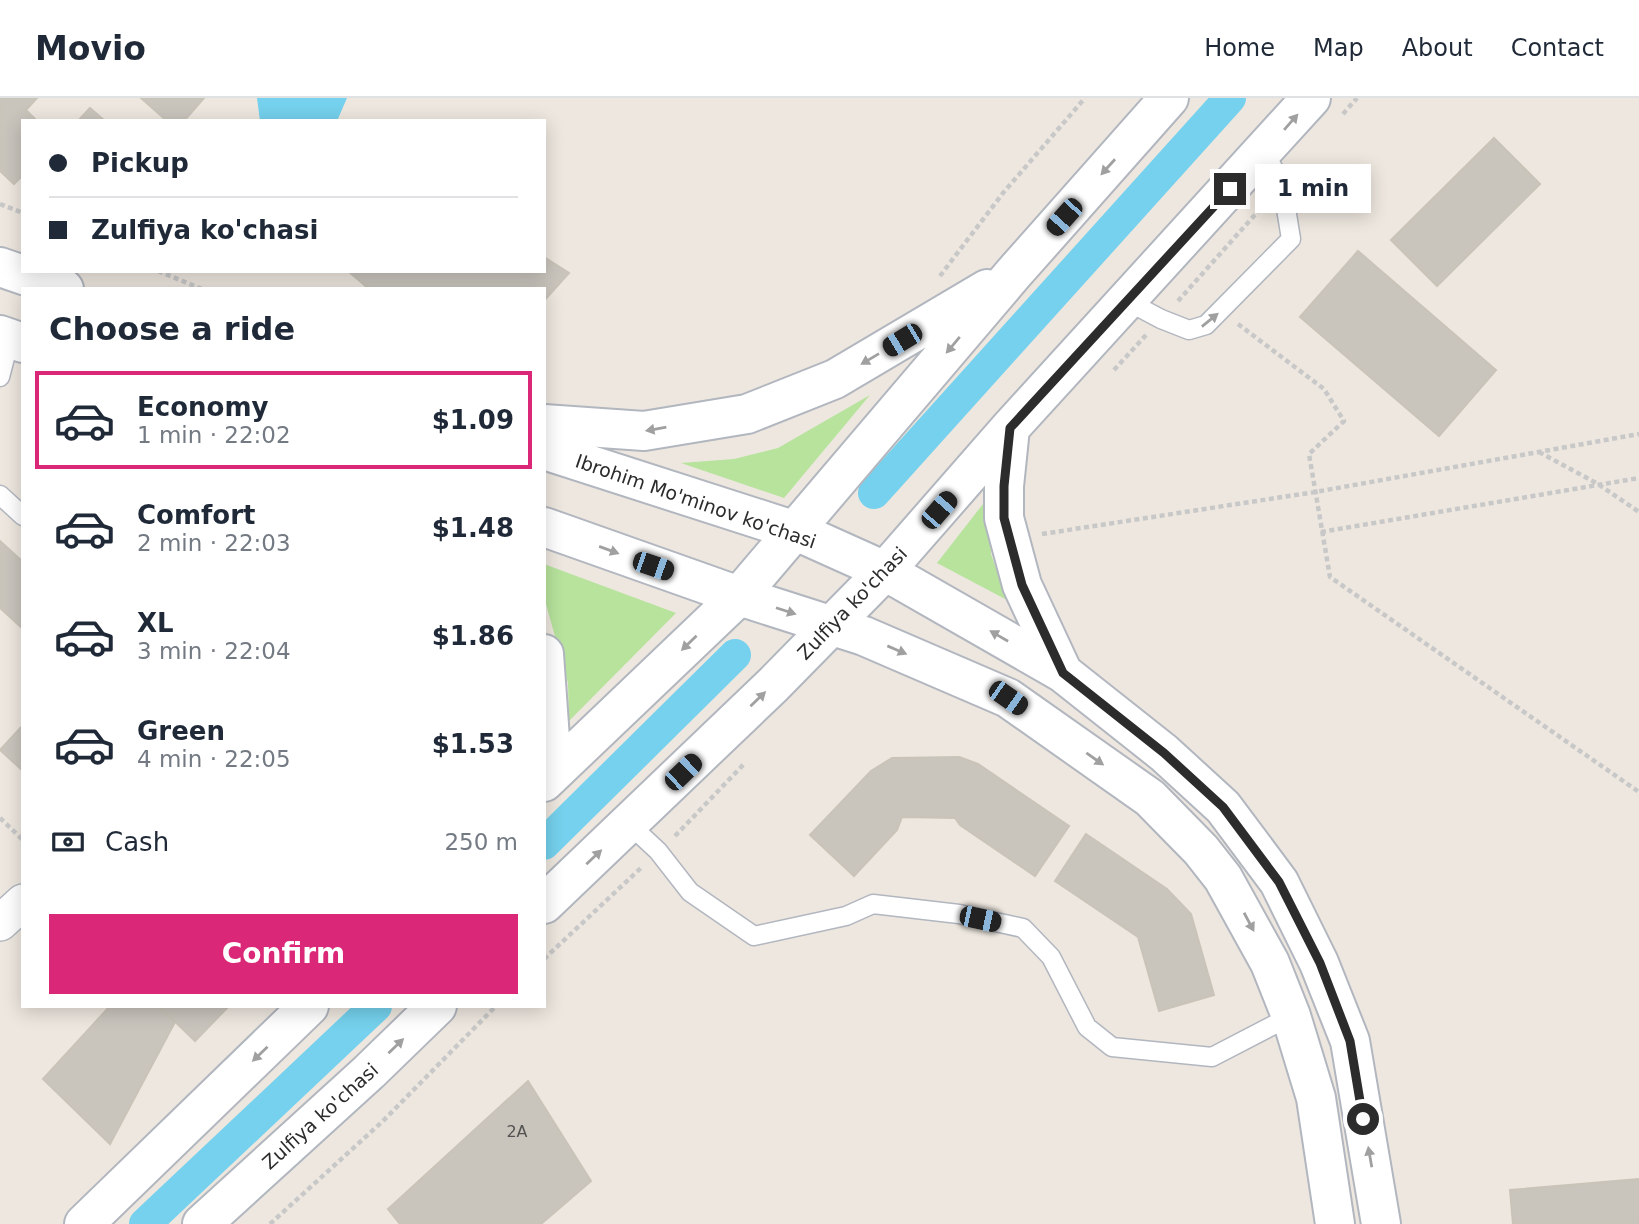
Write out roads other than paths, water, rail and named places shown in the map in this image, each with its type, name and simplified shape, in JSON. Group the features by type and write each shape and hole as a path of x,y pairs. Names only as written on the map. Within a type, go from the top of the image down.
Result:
{"main road":[{"name":"Zulfiya ko'chasi","path":"546,902 833,626 1311,98"},
{"path":"546,780 739,596 1013,274 1150,106"},
{"path":"0,267 58,287"},
{"path":"546,424 644,431 747,414 835,379 1013,274"},
{"path":"1010,428 1004,486 1004,518 1022,585 1063,673"},
{"name":"Ibrohim Mo'minov ko'chasi","path":"546,451 796,531 885,571 1063,673 1164,753 1223,807 1279,882 1320,963 1350,1041 1381,1224"},
{"path":"546,528 739,596 864,636 1008,698 1150,798 1200,849 1223,878 1270,962 1291,1016 1316,1098 1335,1224"},
{"path":"546,682 550,739 546,750"},
{"path":"84,1224 307,1008"},
{"name":"Zulfiya ko'chasi","path":"201,1224 369,1072 435,1008"}],"street":[{"path":"0,923 21,904"}],"lane":[{"path":"1127,300 1161,319 1189,330 1206,325 1291,239 1282,184 1264,152"},
{"path":"0,377 11,339"},
{"path":"0,495 21,514"},
{"path":"629,824 658,851 690,892 754,936 846,916 873,904 959,914 1023,928 1051,957 1087,1027 1112,1047 1212,1057 1291,1016"}],"water":[{"path":"257,98 347,98 338,119 260,119"}],"waterway":[{"path":"874,493 1230,98"},
{"path":"546,842 735,655"},
{"path":"145,1224 374,1008"}]}
